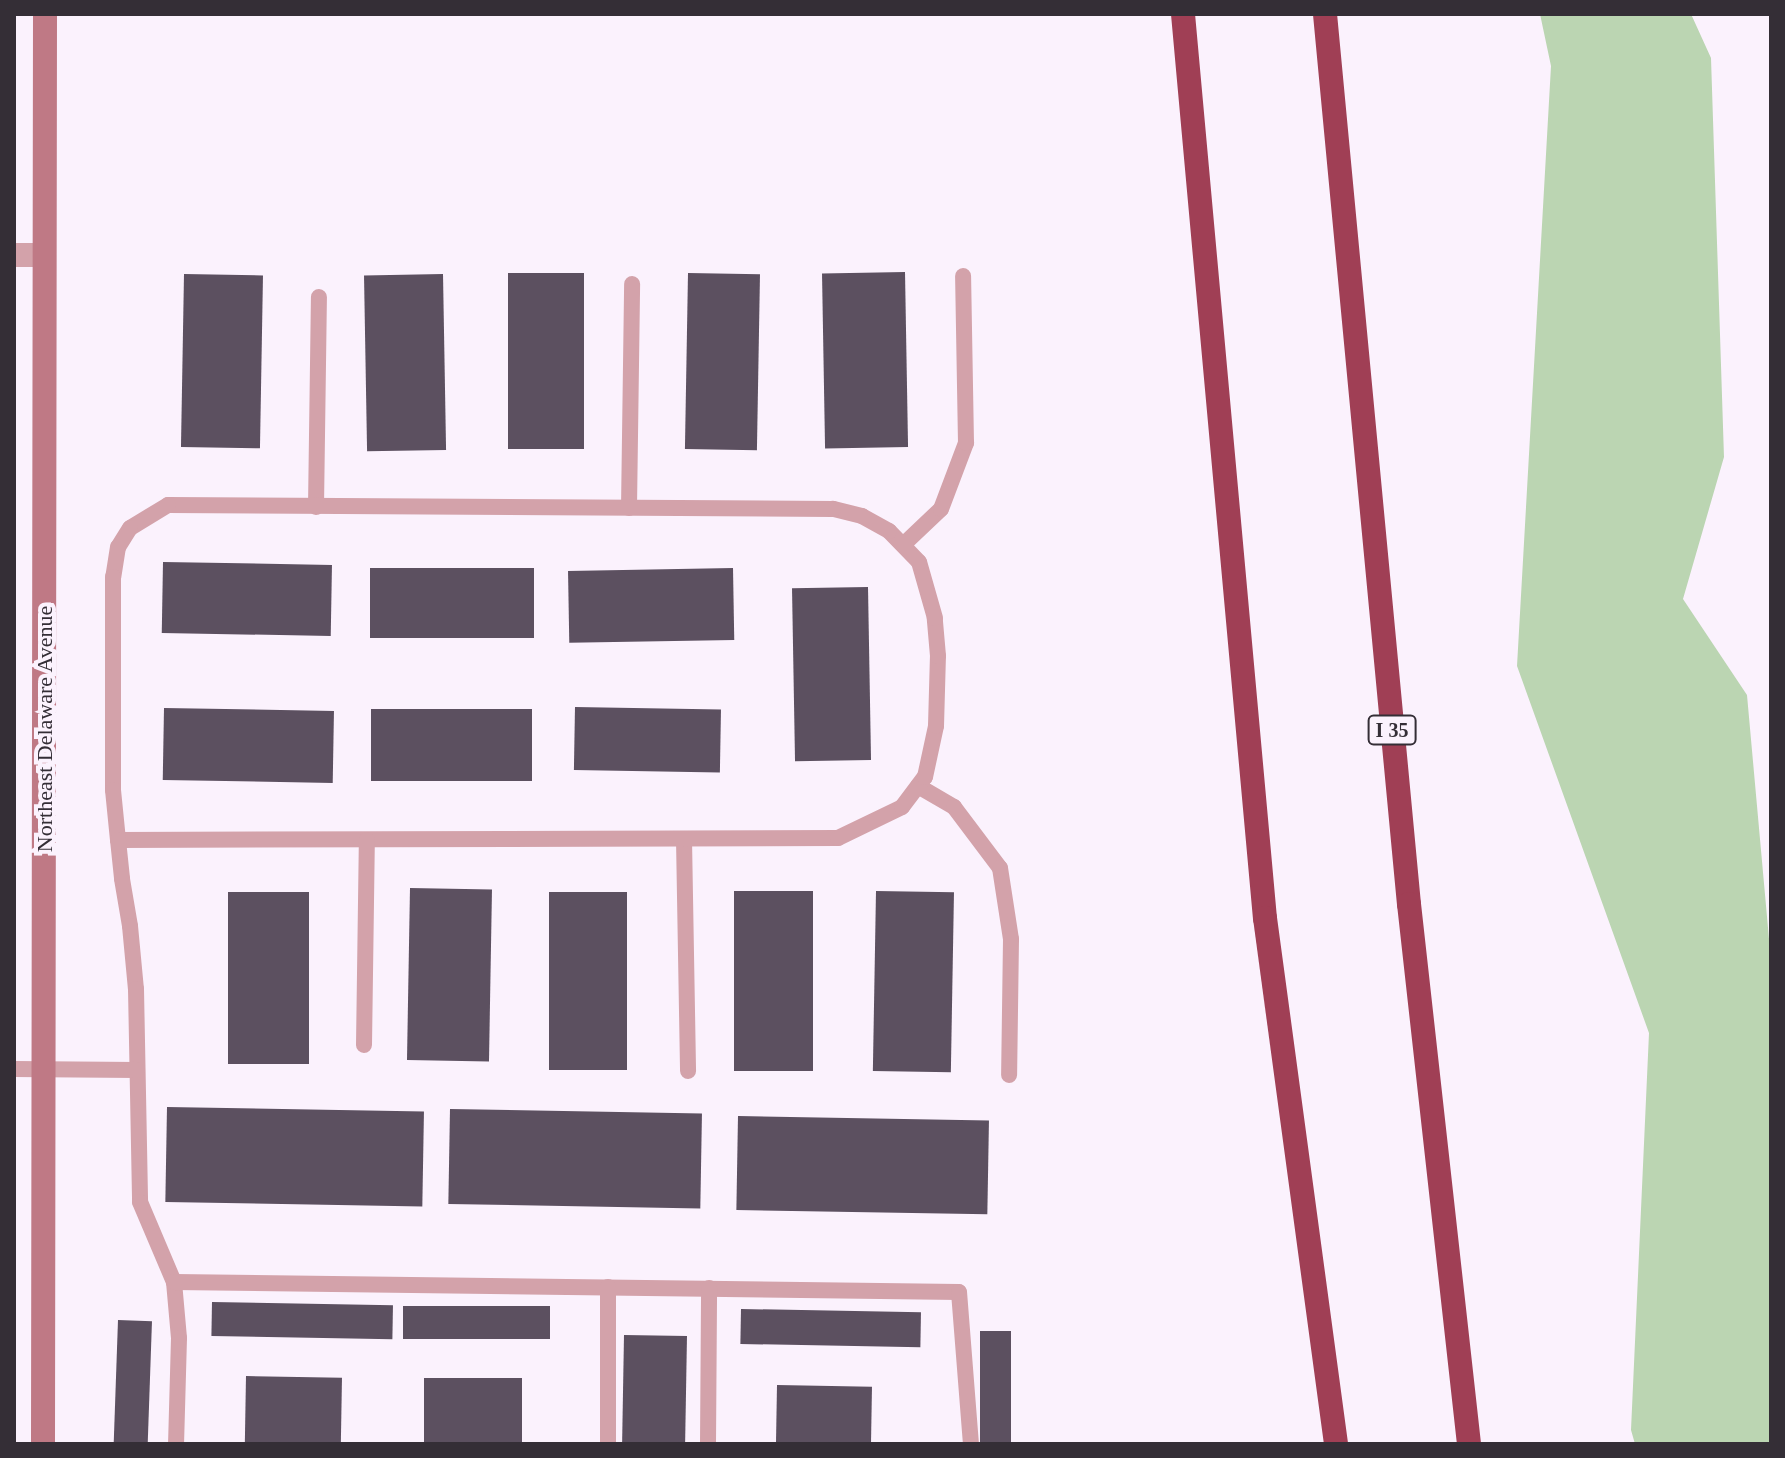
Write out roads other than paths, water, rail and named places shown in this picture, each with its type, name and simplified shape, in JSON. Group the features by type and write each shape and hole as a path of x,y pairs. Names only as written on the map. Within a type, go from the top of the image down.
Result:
{"highway":[{"path":"1183,14 1265,918 1336,1444"},
{"name":"I 35","path":"1325,14 1406,873 1469,1444"}],"main road":[{"name":"Northeast Delaware Avenue","path":"43,1444 45,14"}],"street":[{"path":"14,255 44,255"}],"lane":[{"path":"903,545 941,509 966,443 963,276"},
{"path":"629,508 632,284"},
{"path":"316,507 319,297"},
{"path":"118,840 838,838 902,807 918,786 932,752 938,656 935,618 919,562 903,545 862,516 833,509 168,505 130,528 118,547 113,577 113,790 118,840 136,989 140,1202 174,1282 179,1338 176,1444"},
{"path":"918,786 954,807 1000,868 1011,939 1009,1075"},
{"path":"684,839 688,1071"},
{"path":"364,1045 367,840"},
{"path":"14,1069 137,1070"},
{"path":"174,1282 959,1292 971,1444"},
{"path":"608,1287 608,1444"},
{"path":"708,1444 709,1288"}]}
